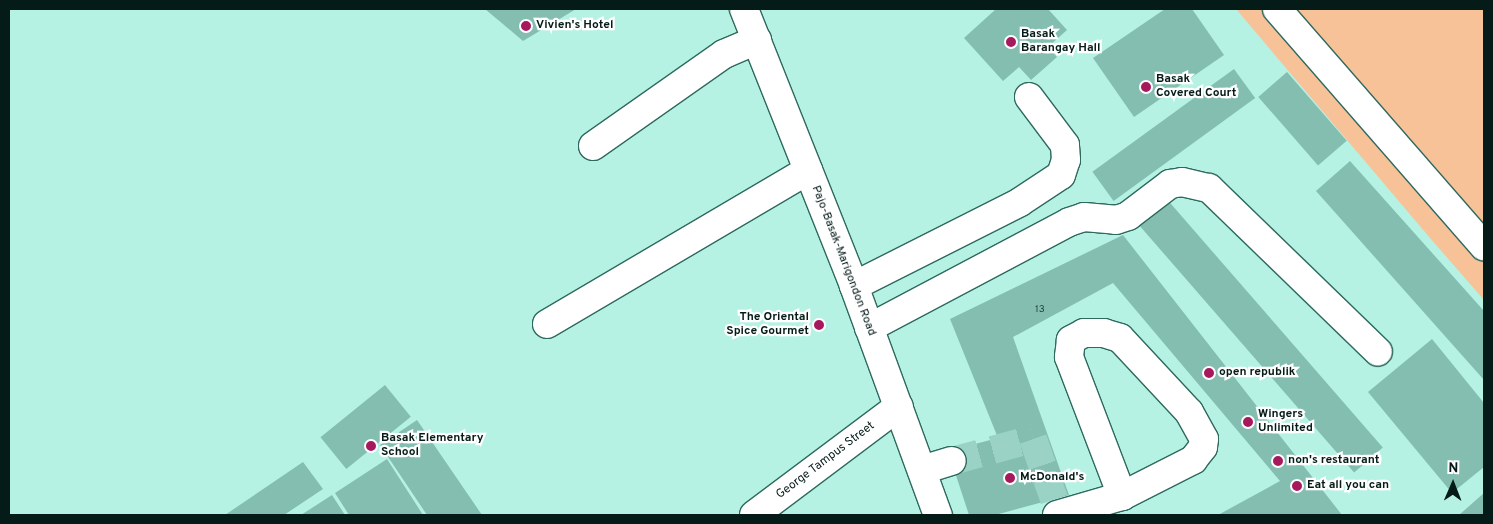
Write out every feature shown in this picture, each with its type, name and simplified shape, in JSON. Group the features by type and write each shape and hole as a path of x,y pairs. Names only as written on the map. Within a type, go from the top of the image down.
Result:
{"main road":[{"name":"Pajo-Basak-Marigondon Road","path":"744,9 854,286 938,515"},
{"path":"1276,9 1484,246"},
{"path":"594,146 724,54 757,40"},
{"path":"854,286 1049,186 1061,175 1066,160 1065,144 1030,97"},
{"path":"547,324 808,170"},
{"path":"869,328 1069,222 1084,218 1116,220 1128,216 1170,184 1182,182 1209,188 1378,352"},
{"path":"1049,186 1069,222"},
{"path":"1057,509 1122,496 1193,460 1203,447 1204,439 1189,412 1120,338 1104,333 1084,333 1071,340 1069,356 1122,496"},
{"name":"George Tampus Street","path":"754,515 899,406"},
{"path":"922,470 952,461"}],"shaded area":[{"path":"1236,9 1484,9 1484,300 1430,238"}],"building":[{"name":"Vivien's Hotel","path":"485,9 576,9 523,41"},
{"name":"Basak Barangay Hall","path":"996,9 1048,9 1067,30 1048,47 1057,57 1031,80 1019,67 1003,81 964,38"},
{"name":"Basak Covered Court","path":"1165,9 1192,9 1224,55 1134,117 1093,58"},
{"path":"1234,69 1255,98 1114,201 1092,172"},
{"path":"1287,72 1347,141 1318,166 1258,97"},
{"path":"1350,161 1484,311 1484,380 1316,191"},
{"path":"1165,197 1383,448 1354,472 1136,222"},
{"path":"1123,235 1342,515 1218,515 1280,481 1113,283 1013,337 1069,495 995,515 969,515 948,451 998,438 950,319"},
{"path":"1432,339 1484,403 1484,467 1452,493 1368,392"},
{"path":"385,385 411,417 346,469 320,437"},
{"path":"417,420 482,515 427,515 380,445"},
{"path":"387,459 423,515 349,515 335,493"},
{"path":"303,462 323,489 284,515 225,515"},
{"path":"1484,493 1484,515 1459,515"},
{"path":"332,495 345,515 301,515"}],"tunnel":[{"path":"952,461 1033,439 1054,499"}],"place":[{"name":"Vivien's Hotel","path":"526,26"},
{"name":"Basak Barangay Hall","path":"1011,42"},
{"name":"Basak Covered Court","path":"1146,87"},
{"name":"The Oriental Spice Gourmet","path":"819,325"},
{"name":"open republik","path":"1209,373"},
{"name":"Wingers Unlimited","path":"1248,422"},
{"name":"Basak Elementary School","path":"371,446"},
{"name":"non's restaurant","path":"1278,461"},
{"name":"McDonald's","path":"1010,478"},
{"name":"Eat all you can","path":"1297,486"}]}
